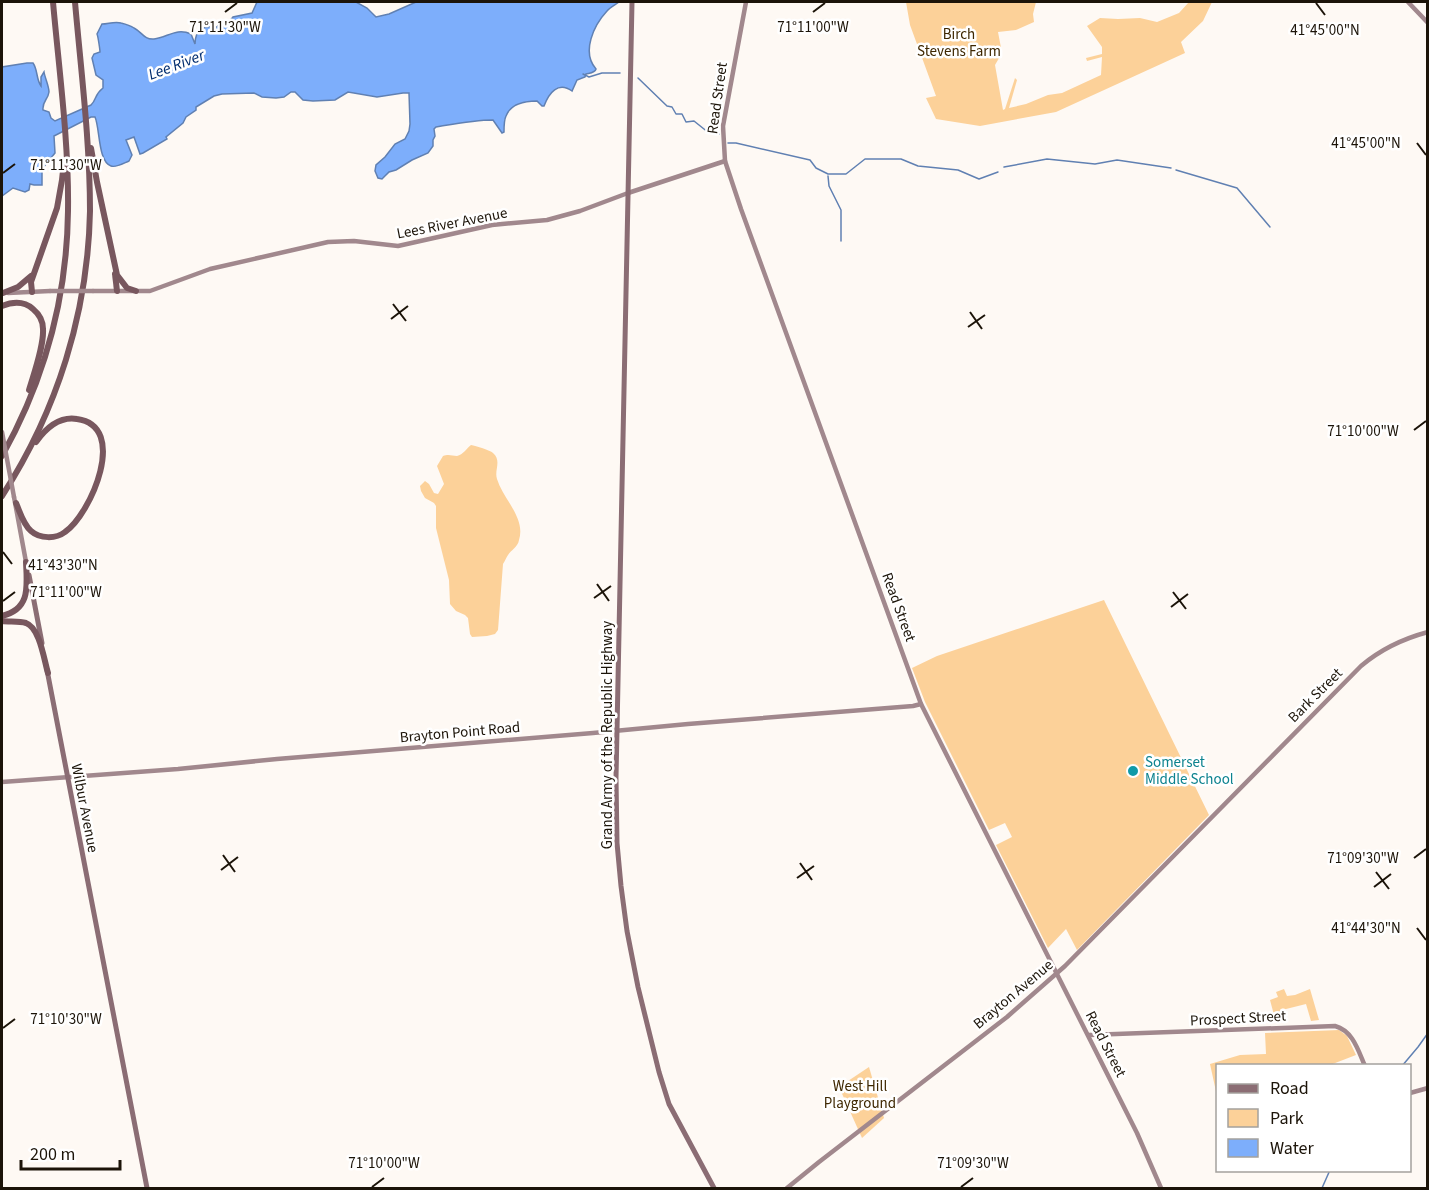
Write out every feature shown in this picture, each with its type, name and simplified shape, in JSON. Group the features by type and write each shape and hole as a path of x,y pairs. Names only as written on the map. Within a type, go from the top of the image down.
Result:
{"highway":[{"path":"2,456 35,384 55,320 62,284 68,224 68,188 53,2"},
{"path":"19,468 53,396 67,356 79,309 87,261 89,176 75,2"},
{"path":"85,125 117,275 127,288 136,291"},
{"path":"32,292 31,282 57,208 62,180 65,137"},
{"path":"114,259 117,291"},
{"path":"2,293 23,284 32,276 36,268"},
{"path":"2,306 19,303 29,306 38,314 44,329 19,423"},
{"path":"2,496 43,433 54,423 72,418 86,421 96,428 102,439 104,450 100,472 87,504 75,523 65,532 59,536 50,537 35,534 24,522 15,500"},
{"path":"2,616 15,610 23,602 27,590 26,562"},
{"path":"2,621 25,623 31,626 39,639 48,673"}],"main road":[{"path":"628,193 632,2"},
{"name":"Read Street","path":"746,2 724,115 723,134 725,161 741,210 921,704 1089,1035 1140,1139 1161,1188"},
{"path":"1408,2 1428,23"},
{"name":"Lees River Avenue","path":"2,293 157,289 202,271 328,242 406,245 492,225 547,220 565,216 725,161"},
{"name":"Grand Army of the Republic Highway","path":"628,193 617,731 617,843 633,962 659,1072 678,1122 714,1188"},
{"name":"Wilbur Avenue","path":"2,432 147,1188"},
{"name":"Bark Street","path":"1234,794 1361,666 1392,645 1428,632"},
{"name":"Brayton Point Road","path":"2,782 178,769 921,704"},
{"name":"Brayton Avenue","path":"787,1188 1007,1017 1057,974 1234,794"},
{"name":"Prospect Street","path":"1089,1035 1335,1026 1344,1029 1352,1037 1365,1064"},
{"path":"1411,1093 1428,1088"}],"green space":[{"name":"Birch Stevens Farm","path":"906,2 1036,2 1034,22 1016,30 998,32 1002,53 995,65 1003,110 1015,78 1017,80 1009,108 1048,95 1062,93 1101,75 1102,57 1087,61 1086,58 1102,54 1102,47 1087,26 1100,18 1140,18 1157,22 1179,13 1189,2 1212,2 1203,21 1181,42 1185,53 1056,112 980,126 936,119 926,98 936,96 910,25"},
{"path":"471,445 496,456 497,479 517,516 520,532 517,545 503,564 498,630 495,634 472,637 468,618 456,611 450,604 449,580 436,528 436,506 425,498 420,486 425,481 434,493 438,494 444,484 437,466 443,456 457,456"},
{"path":"1104,600 1209,815 1077,950 1066,929 1048,948 996,845 1012,837 1005,823 989,830 925,702 912,668 937,656"},
{"path":"1284,989 1287,996 1310,989 1319,1020 1311,1021 1306,1004 1282,1010 1274,1015 1270,1000 1278,997 1276,992"},
{"path":"1339,1030 1347,1036 1356,1055 1333,1064 1216,1064 1216,1091 1210,1064 1240,1055 1266,1054 1265,1033"},
{"name":"West Hill Playground","path":"869,1067 884,1118 862,1138 839,1087"}],"water":[{"name":"Lee River","path":"257,2 356,2 376,17 416,2 619,2 602,17 591,39 590,55 596,69 577,80 572,91 567,88 558,88 544,106 537,101 524,102 511,108 506,116 502,133 493,120 436,127 433,146 428,153 389,172 382,179 378,178 375,171 376,165 395,144 405,139 409,131 409,93 377,97 348,92 335,100 313,101 303,100 295,92 276,98 262,97 254,93 222,94 196,107 196,110 186,117 183,123 166,137 167,139 143,153 140,154 134,137 126,140 132,155 129,161 115,166 111,166 104,158 97,122 95,117 91,117 54,136 55,153 42,169 42,185 30,184 29,190 25,192 13,188 2,196 2,67 33,63 41,86 41,77 44,72 49,92 43,110 49,112 55,121 91,105 103,88 103,80 96,75 92,58 94,54 100,52 97,34 102,24 116,22 124,24 151,39 176,32 186,32 191,34 195,44 196,35 201,29 217,27 222,21 229,22 233,17 252,13"}],"waterway":[{"path":"583,74 589,77 602,73 620,73"},
{"path":"638,78 667,106 672,107 676,114 682,114 686,122 694,121 709,133 719,134"},
{"path":"728,143 810,160 816,168 828,174 846,174 865,159 901,159 918,166 958,170 979,179 998,172"},
{"path":"1004,167 1047,159 1095,164 1117,160 1171,168"},
{"path":"1176,170 1237,188 1270,227"},
{"path":"828,176 829,186 841,210 841,241"},
{"path":"1404,1064 1428,1033"},
{"path":"1322,1188 1329,1172"}],"place":[{"name":"Somerset Middle School","path":"1133,771"}]}
